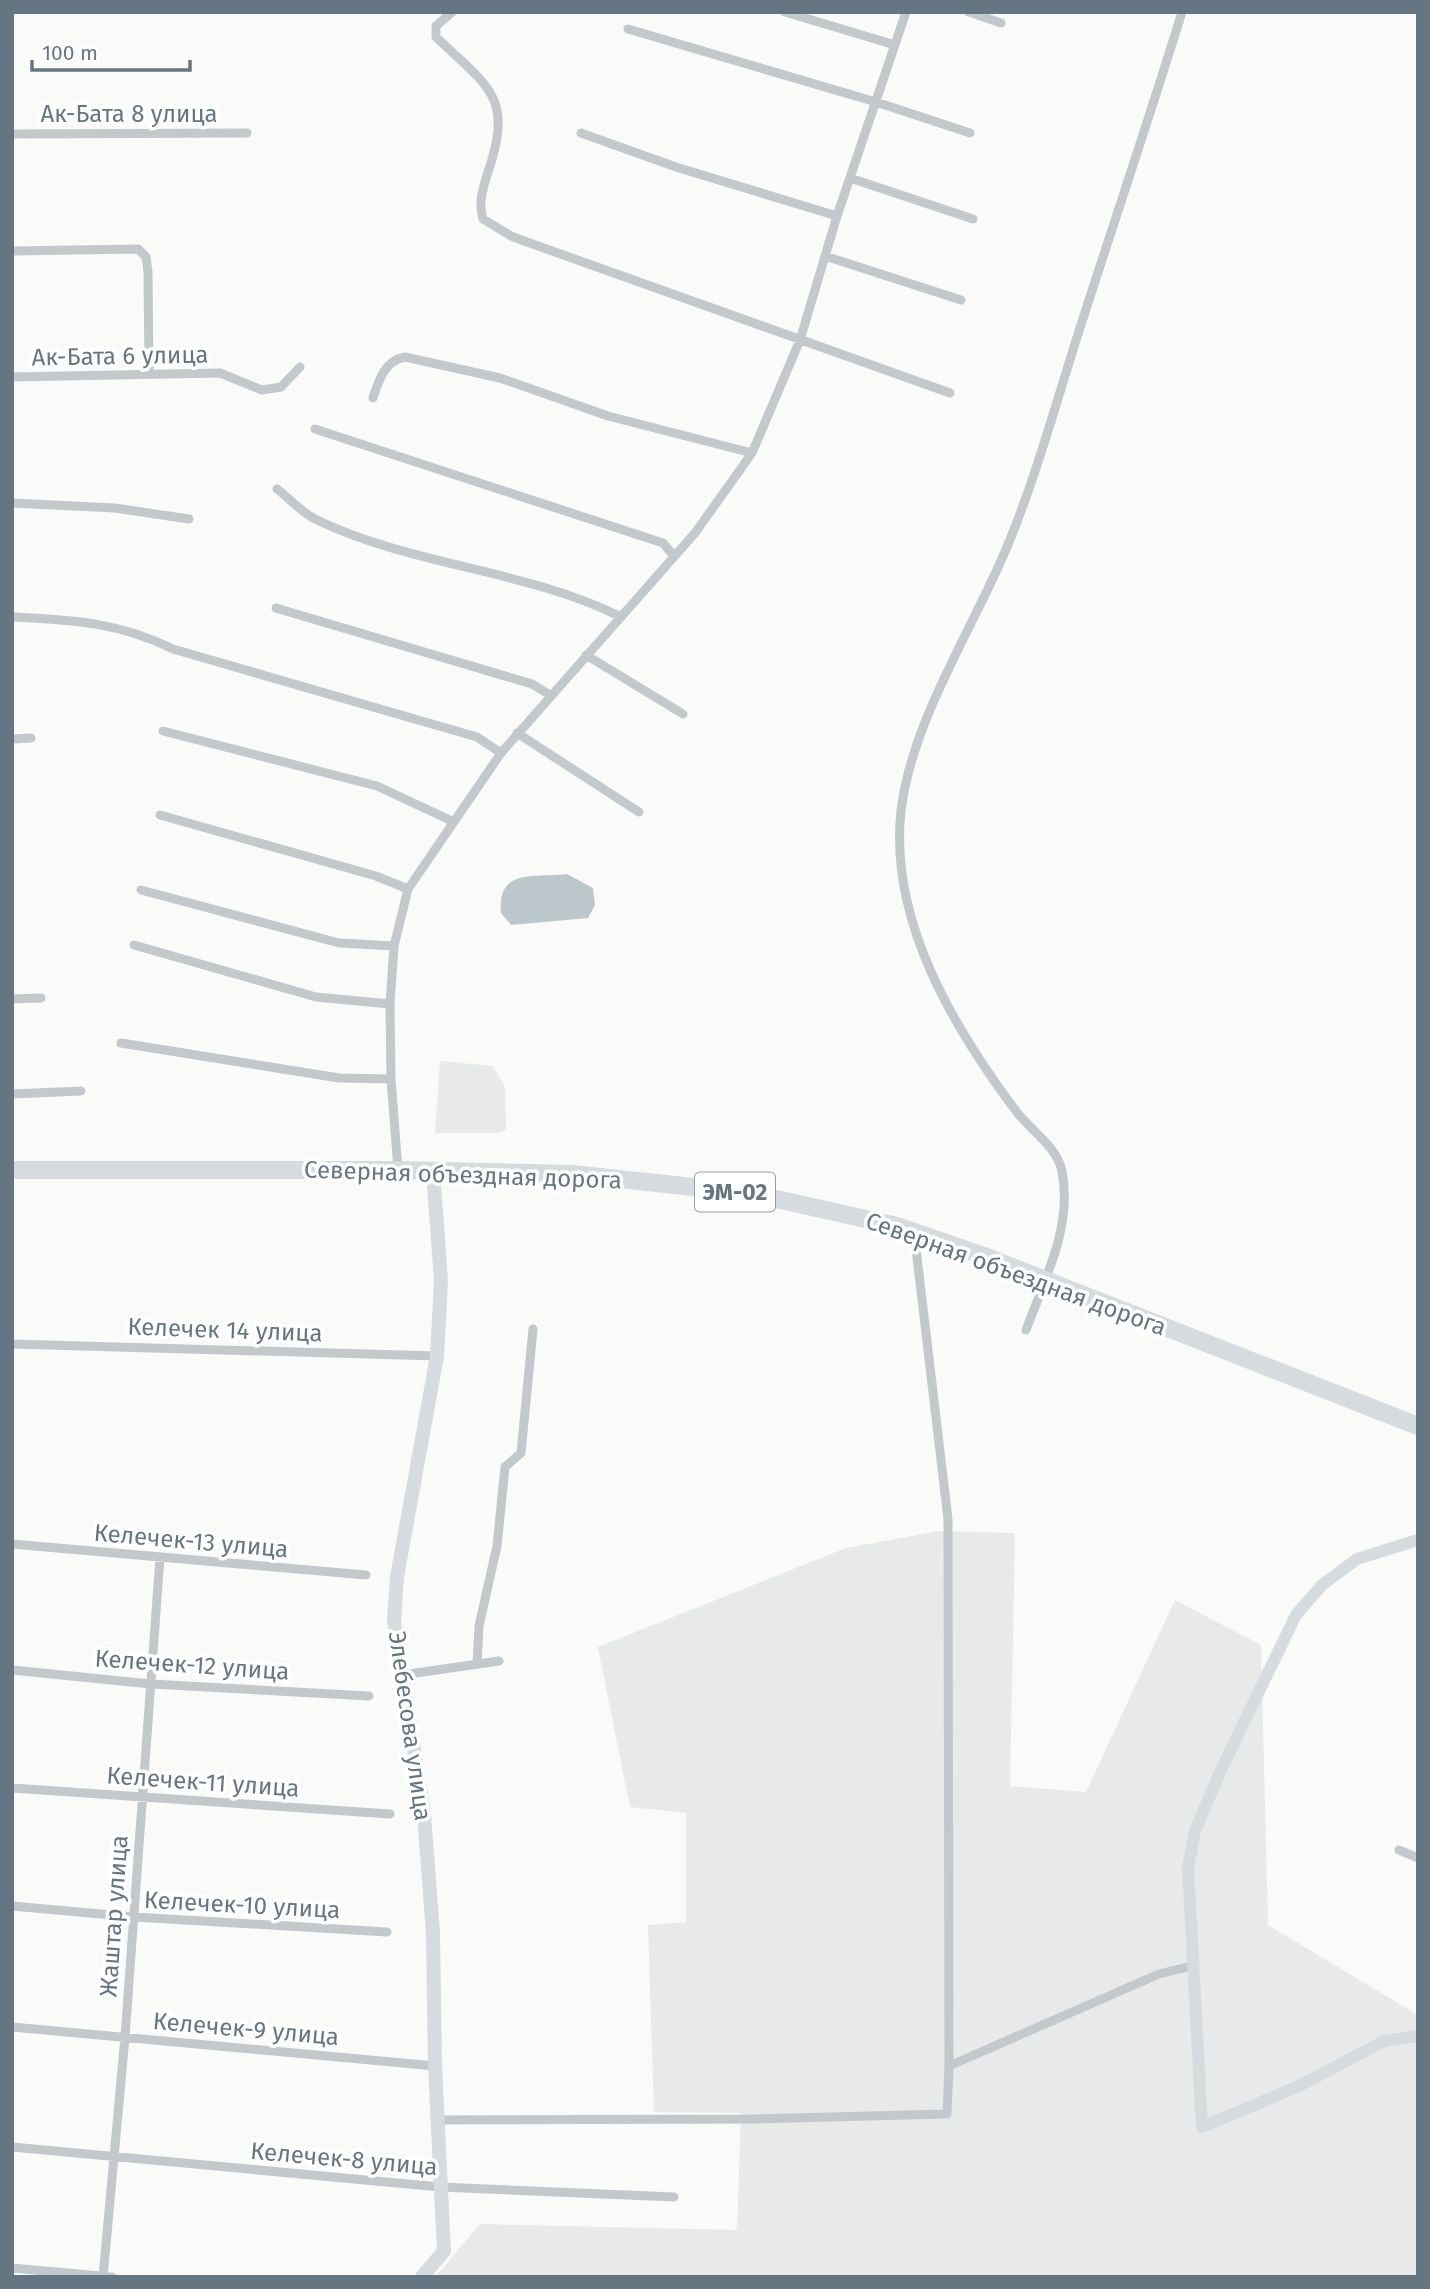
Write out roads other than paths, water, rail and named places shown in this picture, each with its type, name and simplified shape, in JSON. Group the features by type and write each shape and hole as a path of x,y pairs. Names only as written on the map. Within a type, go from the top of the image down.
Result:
{"highway":[{"name":"Северная объездная дорога","path":"12,1170 398,1170 572,1174 750,1193 830,1208 914,1232 1418,1426"}],"main road":[{"name":"Элебесова улица","path":"422,2277 444,2250 435,2066 433,1933 424,1814 394,1620 397,1577 438,1356 441,1281 433,1171"}],"street":[{"path":"452,12 436,26 436,37 495,100 501,123 481,194 483,219 513,237 950,393"},
{"path":"785,12 895,45"},
{"path":"398,1170 391,1079 390,1004 394,946 408,889 501,753 695,533 752,453 800,340 837,216 906,12"},
{"path":"969,12 1001,23"},
{"path":"1026,1330 1060,1237 1065,1197 1062,1170 1056,1156 1017,1112 957,1025 918,939 900,860 901,810 914,753 1007,547 1035,468 1182,12"},
{"path":"628,29 876,102 970,133"},
{"name":"Ак-Бата 8 улица","path":"12,134 247,133"},
{"path":"581,133 676,167 837,216"},
{"path":"850,178 973,219"},
{"path":"12,251 138,249 145,257 148,272 149,372"},
{"path":"825,256 961,300"},
{"path":"373,398 381,374 394,359 405,357 499,378 608,416 752,453"},
{"name":"Ак-Бата 6 улица","path":"12,377 68,378 149,372 220,373 262,390 281,387 300,367"},
{"path":"315,429 663,543 673,555"},
{"path":"277,489 313,518 366,539 583,598 621,617"},
{"path":"12,503 115,508 189,519"},
{"path":"276,608 533,684 550,695"},
{"path":"12,618 87,621 140,632 173,649 477,737 501,753"},
{"path":"586,655 683,714"},
{"path":"163,732 377,786 453,821"},
{"path":"517,733 639,812"},
{"path":"12,738 31,738"},
{"path":"160,815 376,876 408,889"},
{"path":"141,890 339,943 394,946"},
{"path":"134,945 316,997 390,1004"},
{"path":"12,999 41,998"},
{"path":"121,1043 339,1078 391,1079"},
{"path":"12,1094 81,1091"},
{"path":"438,2120 752,2119 947,2114 948,1518 914,1232"},
{"path":"477,1664 479,1626 497,1546 505,1467 521,1453 533,1329"},
{"name":"Келечек 14 улица","path":"12,1344 438,1356"},
{"path":"1418,1540 1357,1559 1322,1585 1296,1615 1219,1774 1195,1831 1188,1868 1202,2127 1299,2086 1384,2041 1418,2036"},
{"name":"Келечек-13 улица","path":"12,1544 366,1576"},
{"name":"Жаштар улица","path":"106,2276 160,1557"},
{"path":"402,1675 499,1661"},
{"name":"Келечек-12 улица","path":"12,1670 151,1684 369,1696"},
{"name":"Келечек-11 улица","path":"12,1788 390,1814"},
{"path":"1399,1850 1418,1857"},
{"name":"Келечек-10 улица","path":"12,1906 134,1917 387,1932"},
{"path":"949,2066 1159,1974 1192,1966"},
{"name":"Келечек-9 улица","path":"12,2027 435,2066"},
{"name":"Келечек-8 улица","path":"12,2147 440,2187 674,2197"},
{"path":"12,2267 106,2276"}]}
